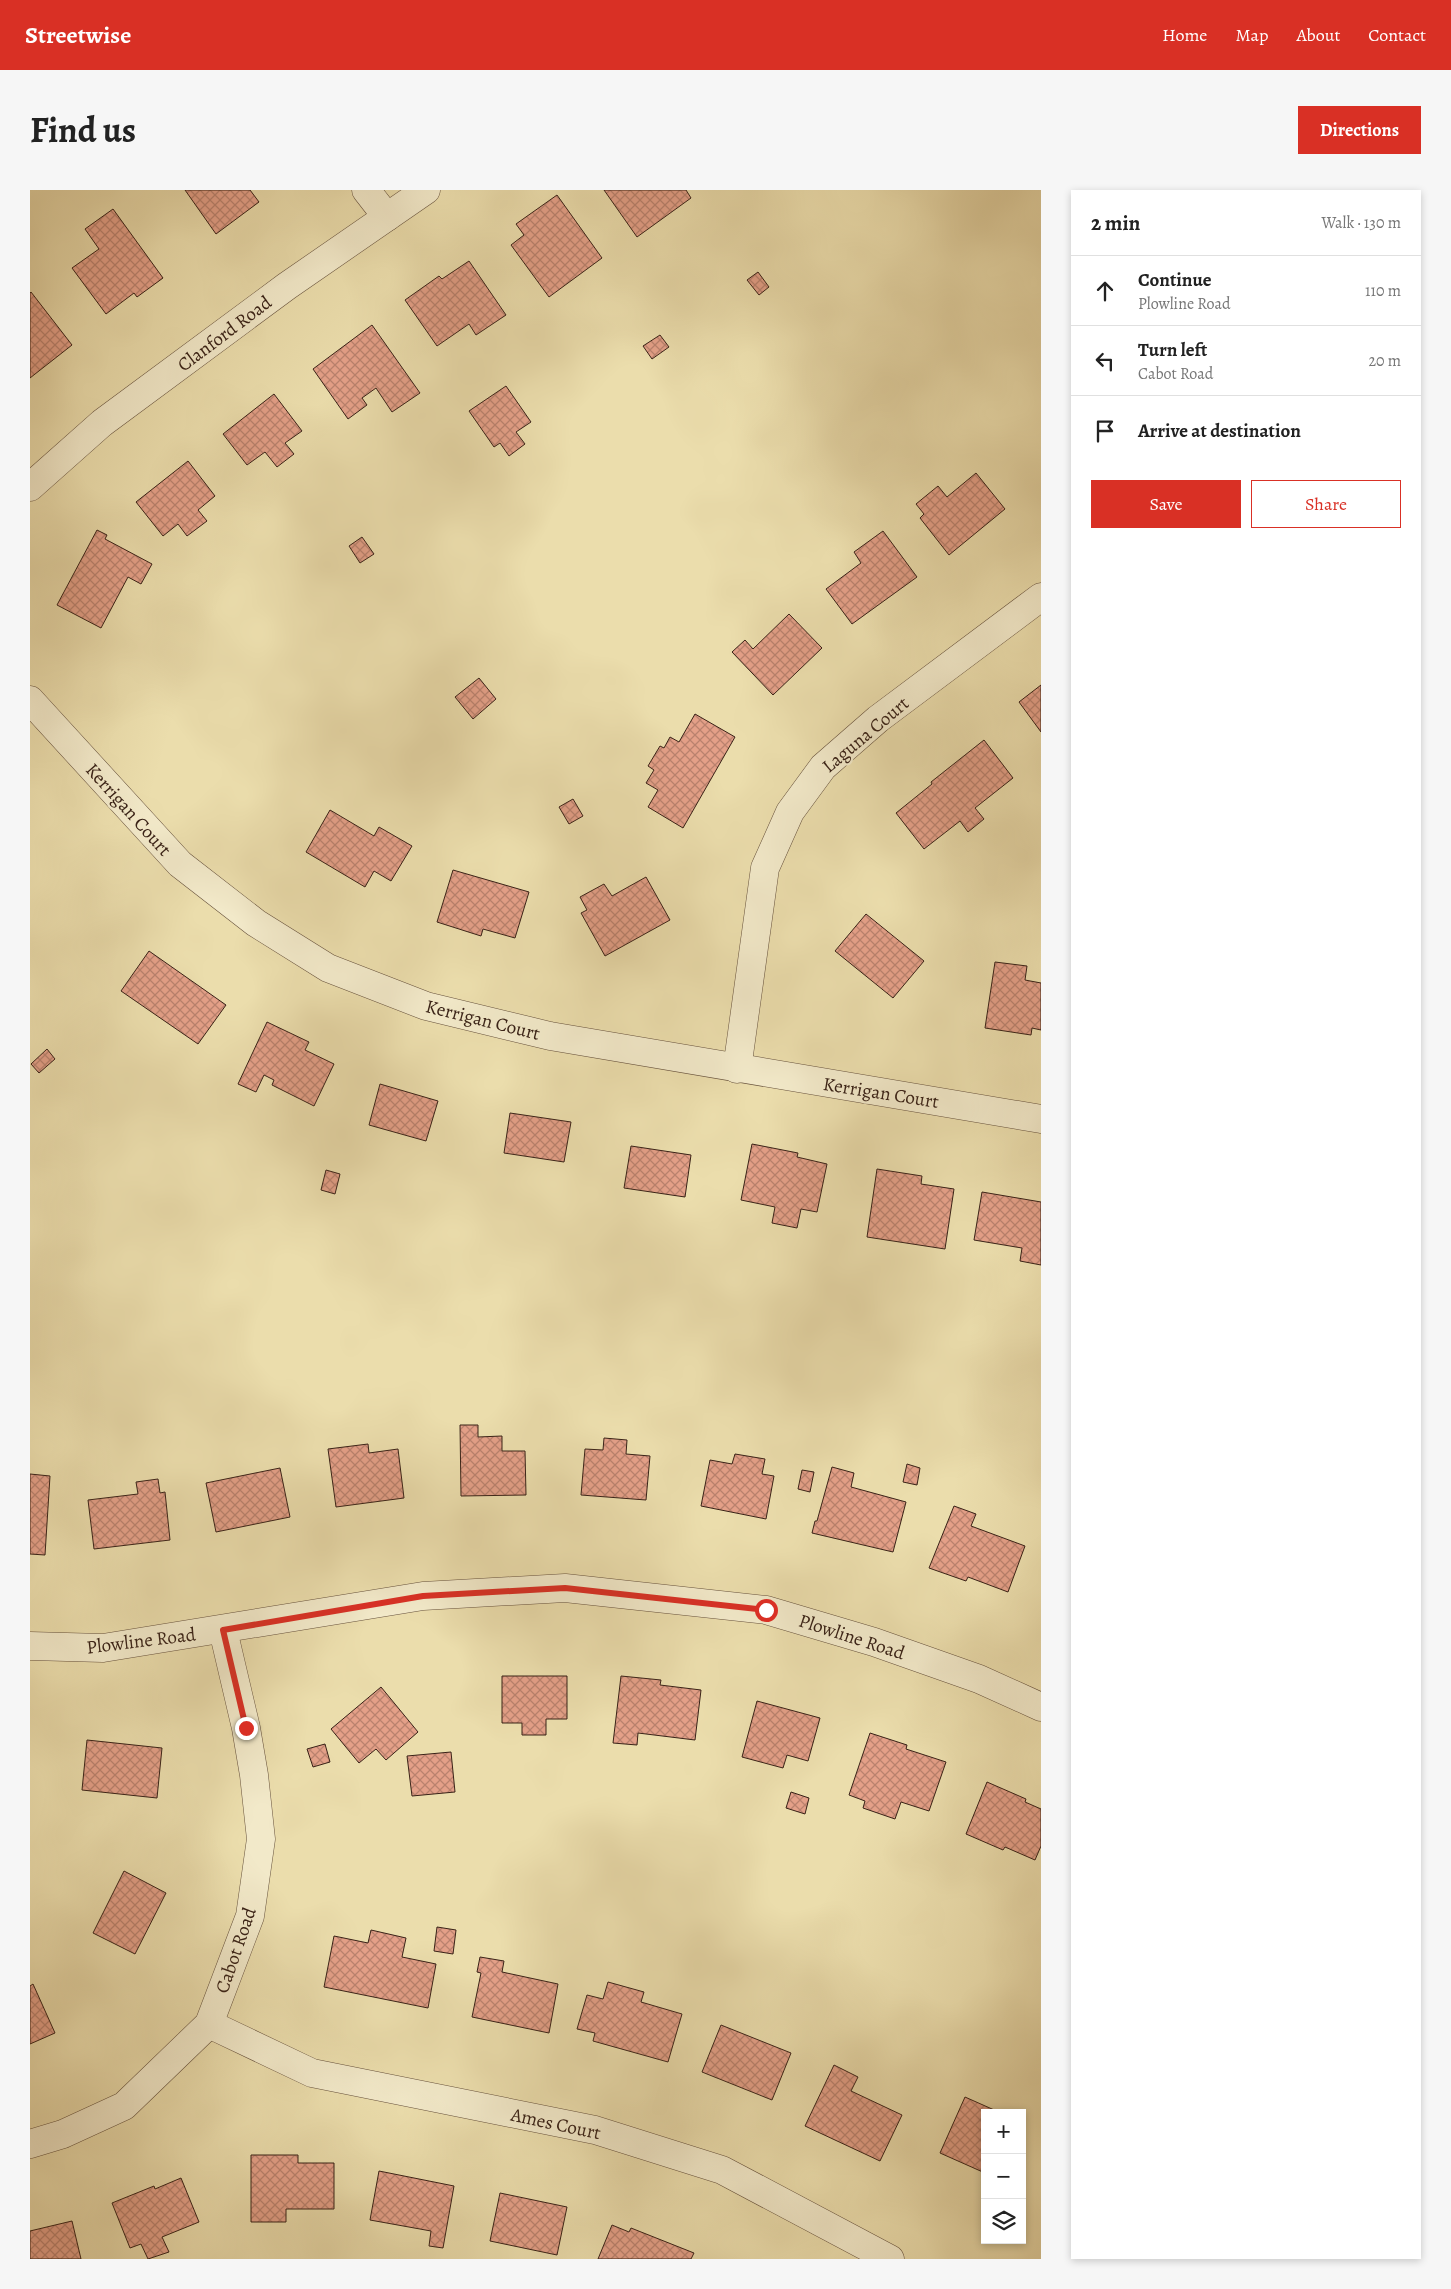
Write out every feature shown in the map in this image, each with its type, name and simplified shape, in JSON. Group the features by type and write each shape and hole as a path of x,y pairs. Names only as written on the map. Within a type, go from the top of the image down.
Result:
{"street":[{"path":"366,190 388,217"},
{"name":"Clanford Road","path":"30,487 102,424 287,286 426,190"},
{"name":"Laguna Court","path":"737,1069 765,868 790,812 823,767 878,719 1041,597"},
{"name":"Kerrigan Court","path":"30,700 180,864 256,924 328,968 426,1006 550,1036 1041,1119"},
{"name":"Plowline Road","path":"30,1646 103,1648 423,1596 575,1589 766,1610 874,1642 962,1673 1041,1707"},
{"name":"Cabot Road","path":"30,2144 63,2134 124,2106 209,2024 250,1916 261,1839 246,1728 223,1630"},
{"name":"Ames Court","path":"209,2024 312,2073 595,2130 722,2170 890,2259"}],"building":[{"path":"185,190 250,190 259,202 216,234"},
{"path":"604,190 686,190 691,198 637,237"},
{"path":"557,195 602,258 549,297 511,245 524,235 516,224"},
{"path":"113,209 163,278 137,297 134,293 106,314 72,268 99,249 85,229"},
{"path":"469,261 506,315 476,335 469,324 437,346 405,300 439,276 442,279"},
{"path":"758,272 769,287 759,295 747,280"},
{"path":"30,293 72,345 30,378"},
{"path":"372,325 420,393 392,412 376,388 362,398 367,405 348,419 313,369"},
{"path":"660,335 669,347 652,359 643,346"},
{"path":"506,386 531,422 516,432 525,444 509,456 500,443 494,447 469,411"},
{"path":"274,394 302,431 285,443 294,454 277,467 265,452 247,465 223,434"},
{"path":"188,461 215,496 198,510 207,521 187,536 178,524 163,536 136,502"},
{"path":"976,473 1005,509 949,555 920,518 924,514 916,504 938,486 947,497"},
{"path":"97,530 107,535 105,539 152,564 141,584 128,577 101,628 57,605"},
{"path":"883,531 917,577 852,624 826,589 861,563 854,552"},
{"path":"362,537 374,554 360,563 349,546"},
{"path":"789,614 822,648 773,695 732,652 745,640 753,649"},
{"path":"479,678 496,699 473,719 455,697"},
{"path":"1041,685 1041,732 1019,702"},
{"path":"695,714 735,737 683,828 648,807 658,790 646,783 654,770 648,766 660,746 664,748 670,737 679,742"},
{"path":"984,740 1013,778 975,808 984,819 968,832 960,821 924,849 896,813 932,784 931,782"},
{"path":"573,799 583,816 569,824 559,807"},
{"path":"330,810 374,836 379,827 412,846 391,881 374,871 365,887 306,852"},
{"path":"453,870 529,892 515,938 483,929 481,936 437,922"},
{"path":"646,877 670,920 605,956 581,913 587,910 580,897 604,884 612,896"},
{"path":"866,914 924,961 893,998 835,951"},
{"path":"149,951 226,1005 198,1044 121,991"},
{"path":"995,962 1027,966 1025,980 1041,983 1041,1030 1032,1028 1031,1035 985,1028"},
{"path":"267,1022 309,1042 305,1050 334,1064 314,1106 272,1085 274,1080 264,1075 256,1092 238,1084"},
{"path":"47,1049 55,1059 39,1073 31,1064"},
{"path":"380,1084 438,1101 426,1141 369,1125"},
{"path":"510,1113 571,1122 564,1162 504,1153"},
{"path":"752,1144 798,1153 797,1157 827,1164 817,1212 801,1209 797,1228 772,1223 775,1207 741,1200"},
{"path":"631,1146 691,1155 685,1197 624,1188"},
{"path":"877,1169 922,1176 921,1184 954,1189 945,1249 867,1237"},
{"path":"326,1170 340,1174 335,1194 321,1190"},
{"path":"982,1192 1041,1202 1041,1265 1020,1261 1022,1248 974,1240"},
{"path":"460,1425 478,1425 478,1437 502,1436 502,1451 525,1451 526,1495 461,1496"},
{"path":"604,1438 627,1440 626,1454 650,1456 646,1500 581,1495 585,1449 603,1450"},
{"path":"368,1444 369,1453 398,1449 404,1498 336,1507 328,1449"},
{"path":"735,1454 765,1459 762,1474 774,1476 766,1519 701,1506 710,1460 732,1464"},
{"path":"907,1464 920,1468 917,1485 903,1482"},
{"path":"832,1467 854,1473 851,1487 906,1502 893,1552 812,1533"},
{"path":"280,1468 290,1517 216,1532 206,1483"},
{"path":"802,1470 814,1472 810,1492 798,1489"},
{"path":"30,1474 50,1476 45,1555 30,1554"},
{"path":"158,1479 160,1493 165,1492 170,1540 94,1549 88,1500 138,1494 136,1482"},
{"path":"954,1506 976,1514 971,1526 1025,1546 1008,1592 968,1577 966,1581 929,1568"},
{"path":"502,1676 567,1676 567,1719 546,1719 546,1735 522,1735 522,1723 502,1723"},
{"path":"621,1676 661,1680 660,1685 701,1690 695,1740 638,1733 637,1745 613,1743"},
{"path":"381,1687 418,1732 386,1760 376,1749 359,1763 331,1729"},
{"path":"757,1701 820,1718 808,1761 787,1755 783,1768 742,1757"},
{"path":"870,1733 907,1745 906,1749 946,1762 929,1811 901,1802 895,1819 863,1808 865,1801 849,1795"},
{"path":"87,1740 162,1748 157,1798 82,1790"},
{"path":"325,1744 330,1762 313,1767 307,1749"},
{"path":"451,1752 455,1792 412,1796 407,1756"},
{"path":"987,1782 1026,1799 1025,1802 1041,1809 1041,1846 1035,1860 1005,1847 1003,1850 966,1834"},
{"path":"791,1792 809,1798 805,1814 786,1808"},
{"path":"124,1871 166,1893 135,1954 93,1933"},
{"path":"437,1927 456,1930 453,1954 434,1951"},
{"path":"371,1930 406,1938 402,1957 436,1964 428,2008 324,1987 334,1936 368,1943"},
{"path":"480,1957 504,1961 502,1972 558,1984 549,2033 472,2017 481,1973 477,1972"},
{"path":"608,1982 644,1992 641,2002 682,2014 668,2062 593,2041 595,2033 577,2029 587,1995 603,1999"},
{"path":"33,1984 55,2033 30,2044 30,1986"},
{"path":"721,2025 791,2053 772,2100 702,2072"},
{"path":"834,2065 858,2077 851,2091 902,2115 880,2161 805,2126"},
{"path":"965,2097 992,2109 981,2109 981,2171 940,2153"},
{"path":"251,2155 298,2155 298,2163 334,2163 334,2209 286,2209 286,2222 251,2222"},
{"path":"379,2171 454,2186 443,2248 429,2246 431,2231 370,2220"},
{"path":"181,2178 199,2222 162,2237 169,2252 148,2259 141,2244 130,2248 112,2203 154,2186 155,2189"},
{"path":"500,2193 567,2207 557,2255 490,2241"},
{"path":"72,2221 81,2259 30,2259 30,2231"},
{"path":"612,2225 629,2232 631,2228 694,2253 691,2259 598,2259"}],"route":[{"path":"246,1728 223,1630 423,1596 565,1588 766,1610"}]}
